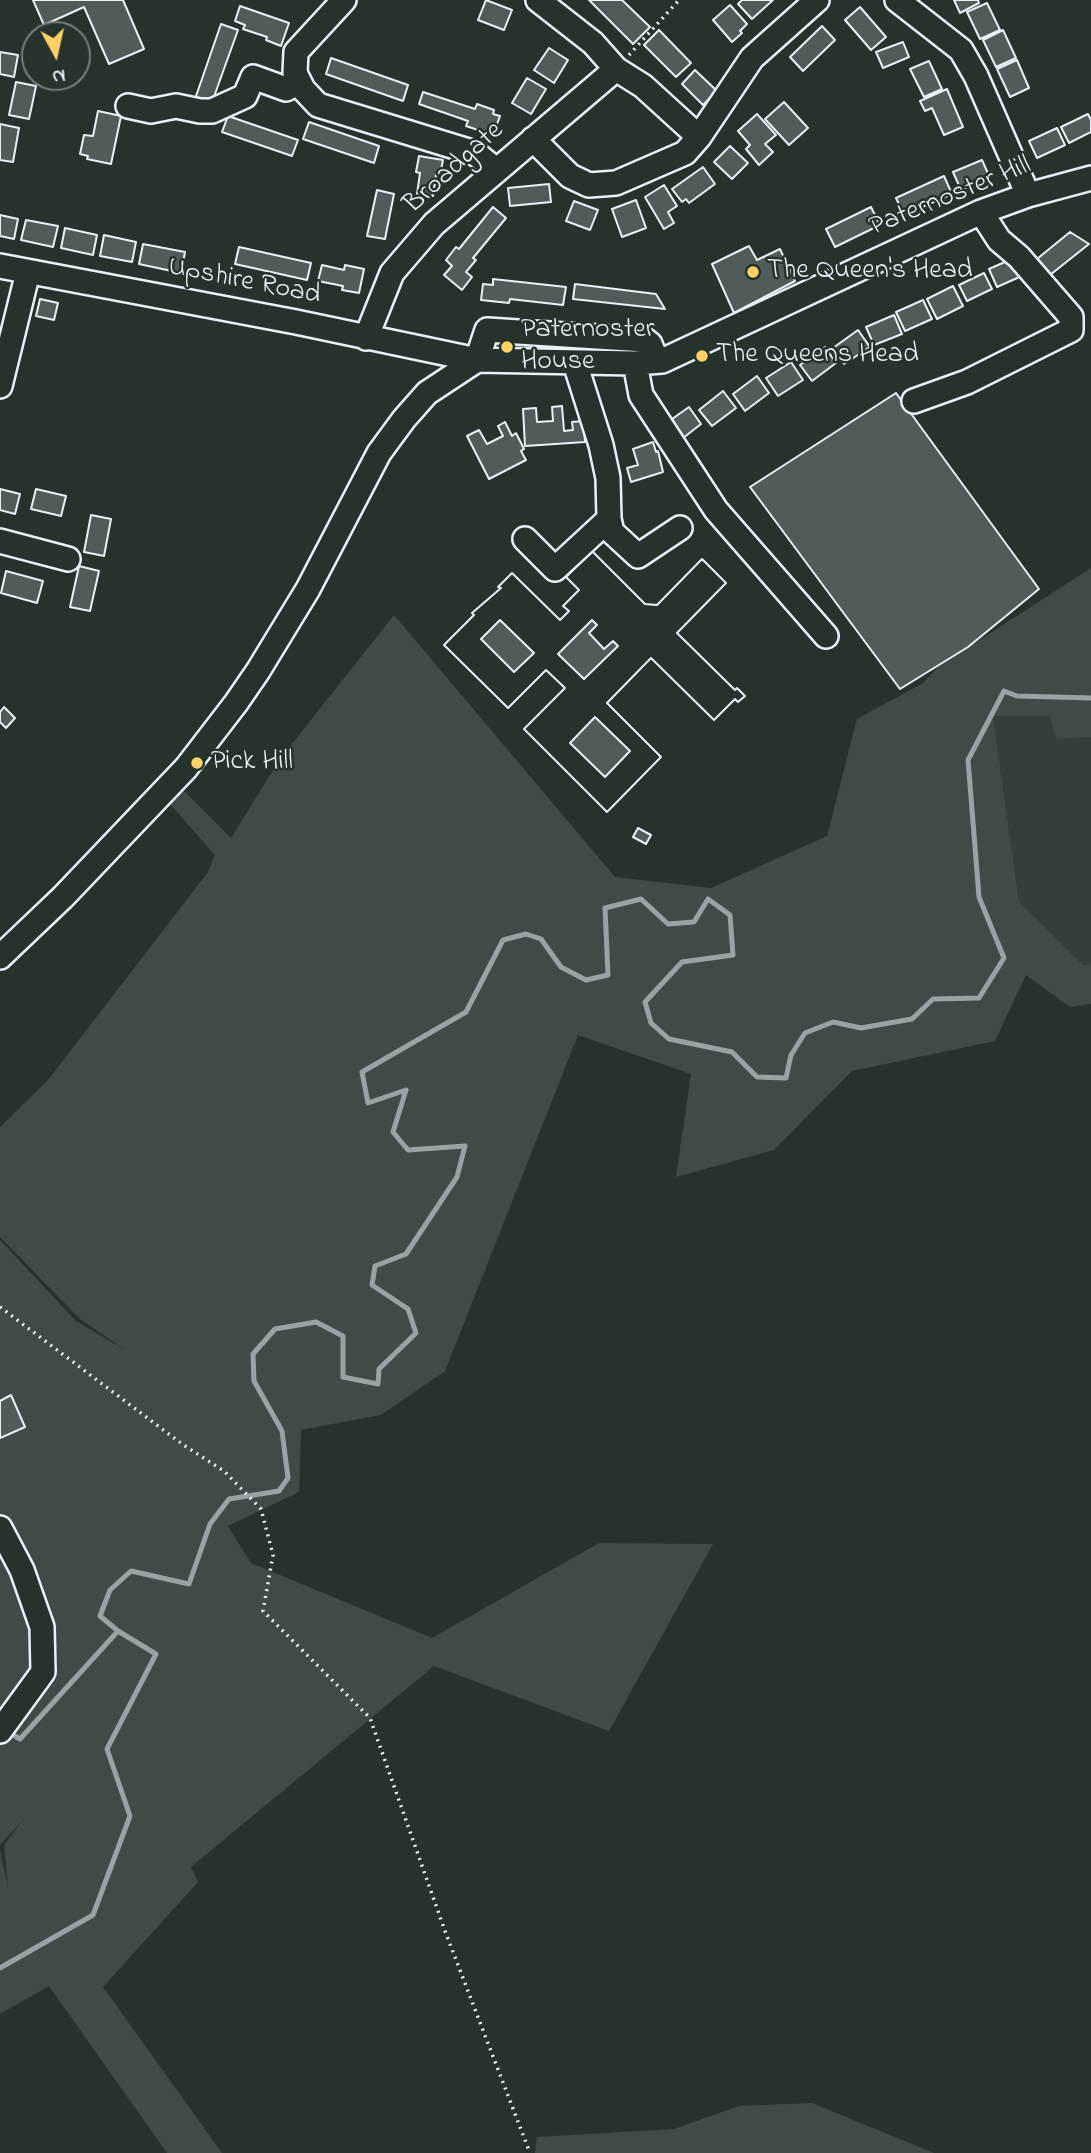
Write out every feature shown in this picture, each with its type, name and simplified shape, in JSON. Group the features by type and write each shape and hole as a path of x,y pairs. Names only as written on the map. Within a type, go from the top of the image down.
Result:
{"street":[{"path":"344,0 296,52 295,73 303,89 318,105 475,153 496,170"},
{"path":"538,0 593,43 617,69 643,86 699,137"},
{"path":"534,139 570,176 589,185 616,183 685,153 699,137 752,58 817,0"},
{"path":"897,0 961,50 976,76 1028,195"},
{"name":"Broadgate","path":"366,338 392,273 434,225 617,69"},
{"path":"128,106 151,111 176,106 212,111 245,96 253,77 286,89 299,82"},
{"name":"Paternoster Hill","path":"477,360 646,362 981,212 1028,195 1091,178"},
{"path":"914,401 967,382 1071,330 1071,317 1019,257 999,240 981,212"},
{"name":"Upshire Road","path":"0,266 477,360"},
{"path":"0,386 28,272"},
{"path":"0,957 63,897 186,768 236,704 308,589 379,453 427,393 477,360 487,330 645,340 650,344 640,395 716,510 826,636"},
{"path":"575,363 601,445 608,478 612,532 638,556 680,528"},
{"path":"525,540 555,569 609,519"},
{"path":"0,541 68,559"},
{"path":"0,1528 22,1570 42,1627 43,1672 0,1731"}],"path":[{"path":"617,69 679,0"},
{"path":"0,1307 182,1444 224,1471 261,1509 273,1555 263,1611 370,1718 445,1931 530,2153"}],"shaded area":[{"path":"1091,568 1091,737 1056,739 1050,716 993,716 1019,902 1083,965 1091,964 1091,1004 1070,1007 1026,975 995,1041 852,1071 774,1150 676,1177 691,1074 578,1035 445,1371 381,1415 301,1430 299,1492 228,1526 251,1563 432,1638 599,1543 713,1544 609,1731 434,1666 191,1867 198,1882 103,1987 222,2153 167,2153 49,1986 0,2014 0,1850 8,1888 4,1845 24,1819 0,1845 0,1240 76,1321 125,1350 80,1319 0,1237 0,1127 48,1080 208,872 215,855 170,804 180,787 231,838 280,759 394,615 615,877 711,888 827,836 857,719 923,683 939,666"},
{"path":"993,716 1050,716 1056,739 1091,737 1091,964 1083,965 1019,902"},
{"path":"812,2103 934,2153 535,2153 537,2137 674,2129 739,2106"}],"building":[{"path":"33,0 123,0 144,49 109,64 84,7 53,21 42,21"},
{"path":"486,0 512,10 504,30 478,20"},
{"path":"589,0 622,0 650,27 633,44"},
{"path":"742,0 773,0 752,19 738,4"},
{"path":"954,0 978,0 979,3 960,13"},
{"path":"987,3 1000,30 980,39 967,12"},
{"path":"730,5 747,24 732,42 713,20"},
{"path":"240,6 289,23 281,46 266,40 267,37 243,29 245,25 235,21"},
{"path":"860,7 886,37 871,50 845,20"},
{"path":"221,24 238,30 211,105 195,99"},
{"path":"822,26 835,40 803,71 790,57"},
{"path":"659,30 691,63 676,77 644,45"},
{"path":"1003,30 1016,58 996,67 983,40"},
{"path":"903,42 909,57 883,68 876,52"},
{"path":"549,48 568,60 554,83 534,70"},
{"path":"0,52 18,55 14,77 0,74"},
{"path":"331,58 408,85 403,101 326,74"},
{"path":"1017,60 1029,88 1010,97 997,69"},
{"path":"929,61 942,89 924,97 910,69"},
{"path":"695,70 717,91 703,105 682,84"},
{"path":"527,78 546,89 531,114 512,103"},
{"path":"16,82 21,83 21,91 35,91 29,119 9,115"},
{"path":"947,89 963,127 944,135 932,108 925,111 920,101"},
{"path":"423,92 475,109 477,104 494,110 493,114 500,116 493,135 466,126 468,121 419,104"},
{"path":"784,102 808,128 789,145 765,119"},
{"path":"98,111 121,116 111,164 87,159 88,156 80,154 84,135 93,136"},
{"path":"757,114 776,135 765,144 773,152 759,165 746,149 750,145 738,131"},
{"path":"1088,114 1091,132 1069,143 1061,127"},
{"path":"228,116 298,140 292,156 222,132"},
{"path":"309,122 379,146 374,163 303,139"},
{"path":"0,124 19,128 13,162 0,160"},
{"path":"1057,128 1065,145 1037,158 1029,141"},
{"path":"730,146 748,163 732,179 714,162"},
{"path":"419,156 443,160 440,175 436,175 433,196 417,194 420,173 416,172"},
{"path":"982,160 990,178 961,190 953,172"},
{"path":"703,167 715,184 689,203 686,199 682,202 672,189"},
{"path":"944,176 952,194 904,215 896,198"},
{"path":"549,184 551,202 510,206 508,188"},
{"path":"664,185 677,206 668,212 674,223 664,229 645,197"},
{"path":"377,190 394,194 385,239 367,236"},
{"path":"636,200 646,228 622,237 612,209"},
{"path":"574,201 598,210 590,230 566,221"},
{"path":"493,207 506,218 473,258 476,260 466,272 472,277 462,290 444,275 452,266 446,260 456,247 459,249"},
{"path":"871,207 880,225 835,247 826,229"},
{"path":"0,215 18,219 14,239 0,236"},
{"path":"26,220 58,226 53,247 21,240"},
{"path":"65,228 97,235 93,255 61,248"},
{"path":"1070,232 1089,244 1050,275 1037,259"},
{"path":"104,235 136,242 132,262 100,256"},
{"path":"143,244 185,252 181,273 139,264"},
{"name":"The Queen's Head","path":"749,246 757,260 780,249 795,281 734,313 712,264"},
{"path":"239,247 311,263 307,280 235,264"},
{"path":"1016,257 1024,275 997,287 989,269"},
{"path":"322,265 344,270 345,265 364,269 359,293 342,290 343,286 318,281"},
{"path":"984,273 992,289 967,301 959,285"},
{"path":"493,279 566,287 563,305 510,299 509,303 481,300 483,284 493,285"},
{"path":"575,284 656,294 665,309 573,299"},
{"path":"953,286 963,306 937,319 927,299"},
{"path":"40,299 58,303 54,320 36,316"},
{"path":"923,300 932,319 905,331 896,312"},
{"path":"894,315 902,334 874,345 866,327"},
{"path":"858,330 870,347 844,364 833,348"},
{"path":"825,347 836,363 812,381 800,365"},
{"path":"791,362 803,380 778,396 766,378"},
{"path":"757,376 769,393 745,411 733,394"},
{"path":"723,391 736,408 712,426 699,410"},
{"path":"896,393 1039,589 968,647 900,689 750,487"},
{"path":"562,406 564,431 573,430 572,422 584,421 585,442 525,446 523,409 536,408 537,422 553,421 552,407"},
{"path":"689,407 701,424 678,442 665,424"},
{"path":"505,422 512,436 516,433 526,460 489,479 467,436 479,430 487,444 503,436 498,426"},
{"path":"653,442 663,472 631,482 627,468 638,465 633,449"},
{"path":"0,489 20,494 15,514 0,510"},
{"path":"36,489 66,496 61,516 31,509"},
{"path":"91,515 111,519 104,556 84,552"},
{"path":"592,551 645,604 657,605 702,559 726,583 677,633 735,690 737,688 745,696 738,702 735,699 714,720 651,658 607,703 661,757 607,812 524,729 565,688 546,670 508,708 444,645 474,615 472,613 501,588 498,587 512,573 560,620 569,611 563,606 579,590 566,577","holes":["500,620 534,653 514,672 481,639","592,620 597,625 589,633 604,649 613,641 618,646 584,679 558,654","595,717 630,751 605,777 570,743"]},
{"path":"592,551 645,604 657,605 702,559 726,583 677,633 735,690 737,688 745,696 738,702 735,699 714,720 651,658 607,703 661,757 607,812 524,729 565,688 546,670 508,708 444,645 474,615 472,613 501,588 498,587 512,573 560,620 569,611 563,606 579,590 566,577"},
{"path":"79,566 99,571 90,611 70,607"},
{"path":"6,571 43,581 37,603 1,593"},
{"path":"4,707 15,718 6,728 0,722 0,712"},
{"path":"638,828 651,835 646,844 633,837"},
{"path":"11,1395 25,1427 0,1438 0,1401"}],"waterway":[{"path":"0,1968 93,1915 130,1816 107,1749 156,1654 118,1631 100,1616 110,1590 131,1571 189,1584 210,1524 229,1499 279,1491 288,1478 282,1431 254,1381 253,1354 275,1329 316,1322 343,1336 343,1377 378,1384 379,1369 416,1333 408,1309 372,1285 375,1266 406,1254 457,1177 465,1146 408,1150 393,1132 406,1090 368,1103 362,1072 466,1012 503,940 526,934 541,939 561,967 586,980 608,975 605,908 641,899 668,924 694,922 708,899 730,915 733,955 682,962 645,1002 651,1023 669,1039 732,1052 757,1077 786,1078 791,1055 805,1033 833,1022 861,1028 912,1019 933,999 979,998 1004,958 979,897 968,760 1004,691 1017,696 1091,698"},
{"path":"15,1736 20,1739 118,1631"}],"place":[{"name":"The Queen's Head","path":"753,272"},
{"name":"Paternoster House","path":"507,347"},
{"name":"The Queens Head","path":"702,356"},
{"name":"Pick Hill","path":"197,763"}]}
